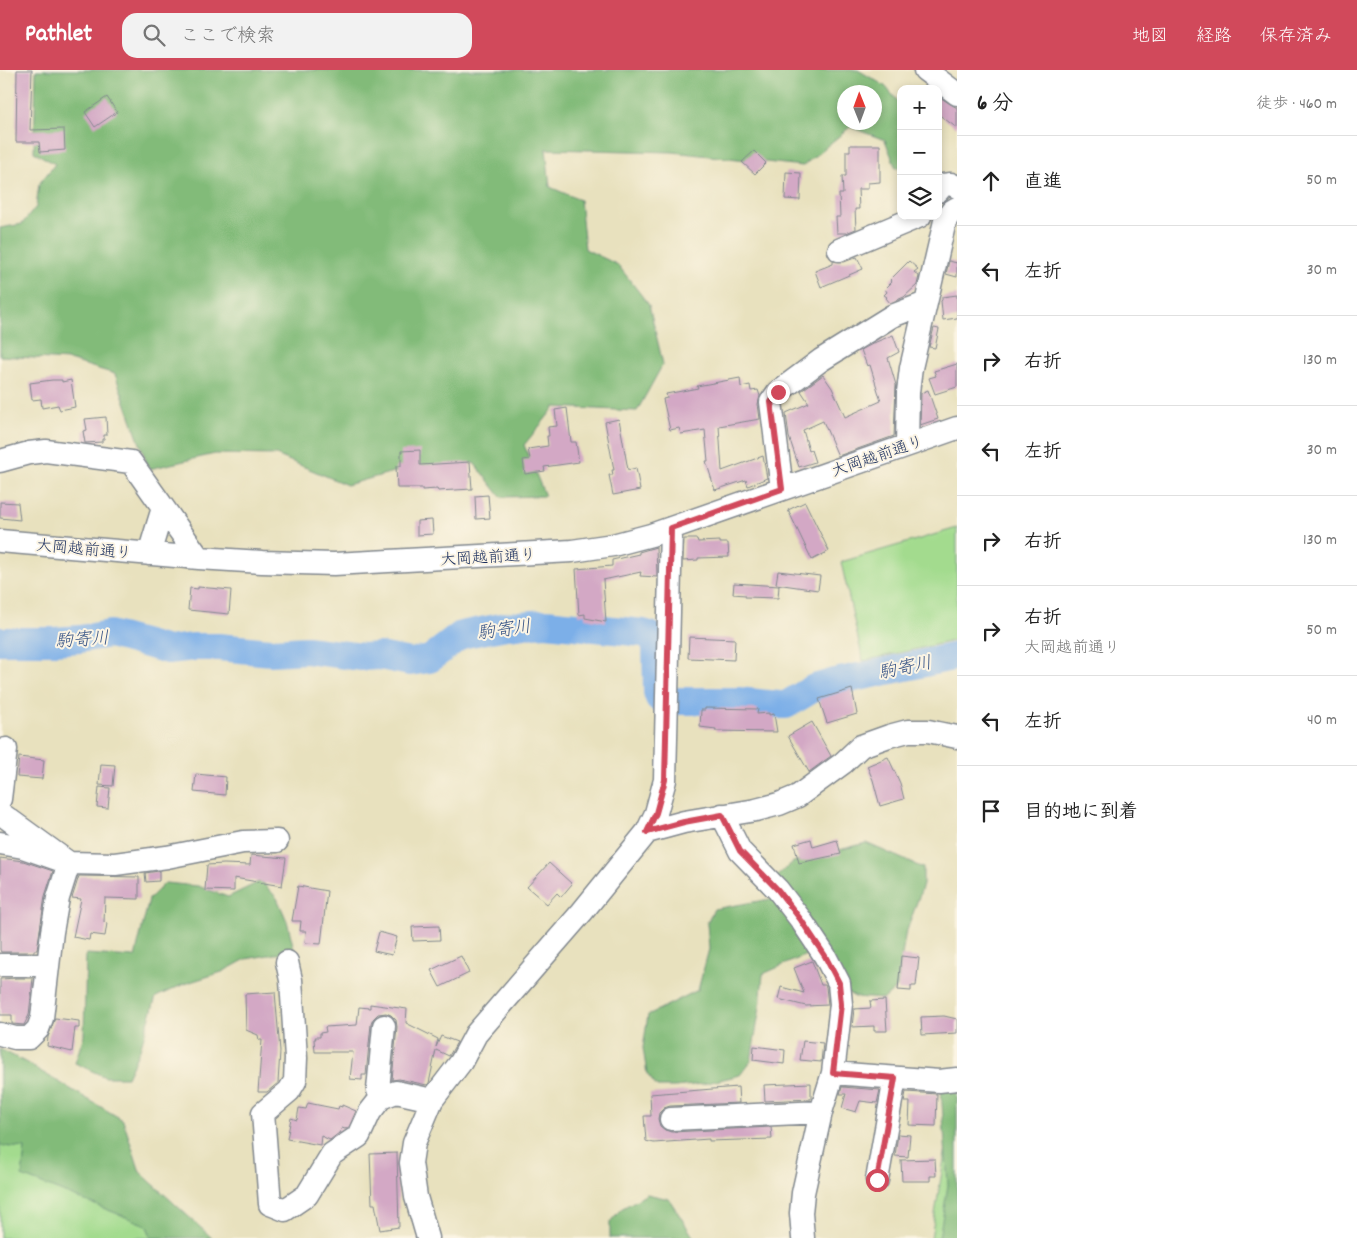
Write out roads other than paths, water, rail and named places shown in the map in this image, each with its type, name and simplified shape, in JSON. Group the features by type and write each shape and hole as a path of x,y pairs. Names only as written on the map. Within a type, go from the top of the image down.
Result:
{"street":[{"path":"925,70 957,94"},
{"path":"942,186 951,184 957,187"},
{"path":"907,445 908,392 911,368 945,221 952,211 957,208"},
{"path":"839,250 910,220"},
{"path":"782,489 771,402 778,392 820,360 892,316 926,303"},
{"name":"大岡越前通り","path":"0,541 199,558 334,564 548,553 613,545 671,528 957,428"},
{"path":"0,461 29,453 46,451 131,462 199,558"},
{"path":"149,554 164,508"},
{"path":"428,1238 416,1197 411,1163 414,1142 432,1100 461,1062 476,1034 582,912 647,832 656,813 665,780 671,528"},
{"path":"647,832 684,822 772,806 798,796 861,746 889,736 908,731 928,730 957,737"},
{"path":"0,799 6,749"},
{"path":"0,814 69,863"},
{"path":"722,815 740,851 778,890 801,920 825,956 839,983 841,1012 833,1073 820,1112 803,1193 801,1213 803,1238"},
{"path":"0,843 23,846 69,863 114,864 167,857 243,842 277,841"},
{"path":"0,1034 15,1038 30,1038 38,1029 42,1018 58,898 69,863"},
{"path":"287,962 291,980 296,1058 295,1081 289,1090 263,1113 270,1204 285,1210 307,1195 332,1154 359,1136 370,1112 381,1098 396,1092 432,1100"},
{"path":"0,965 48,965"},
{"path":"381,1098 378,1090 384,1026"},
{"path":"833,1073 939,1081 957,1079"},
{"path":"877,1180 895,1078"},
{"path":"680,1114 754,1106 820,1112"}],"waterway":[{"name":"駒寄川","path":"0,641 54,641 110,634 168,650 194,647 218,647 271,652 307,650 362,657 380,656 410,662 430,659 461,635 506,626 546,623 650,635 656,645 657,692 659,698 663,701 738,701 780,705 786,705 814,688 835,682 957,656"}]}
